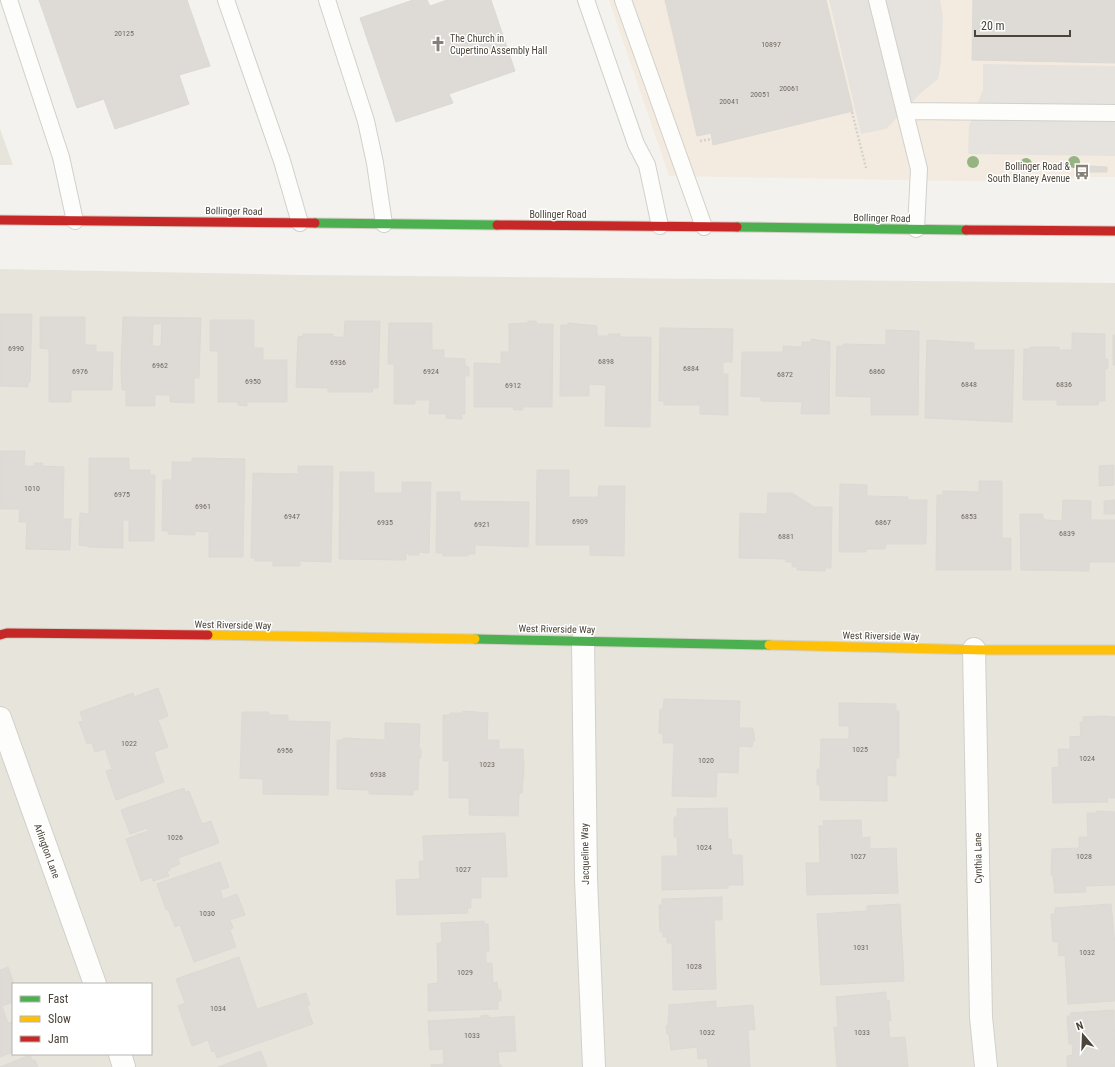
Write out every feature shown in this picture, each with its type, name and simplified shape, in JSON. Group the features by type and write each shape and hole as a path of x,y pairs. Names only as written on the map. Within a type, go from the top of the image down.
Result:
{"main road":[{"name":"Bollinger Road","path":"0,220 1115,231"},
{"name":"West Riverside Way","path":"0,635 7,633 583,640 974,649 1115,650"}],"street":[{"name":"Jacqueline Way","path":"583,640 586,879 594,1067"},
{"name":"Cynthia Lane","path":"974,649 981,1018 986,1067"},
{"name":"Arlington Lane","path":"0,718 95,983"},
{"path":"120,1055 124,1067"}],"lane":[{"path":"9,0 61,157 75,221"},
{"path":"226,0 282,161 300,223"},
{"path":"327,0 366,121 375,163 384,224"},
{"path":"586,0 636,144 646,165 660,226"},
{"path":"623,0 704,227"},
{"path":"877,0 919,169 916,229"},
{"path":"905,111 1115,113"}],"path":[{"path":"852,112 866,168"},
{"path":"694,143 712,139"}],"shaded area":[{"path":"609,0 1115,0 1115,177 1088,177 1017,182 669,176"},
{"path":"829,0 940,0 943,16 941,62 938,79 921,93 886,129 861,134"},
{"path":"983,64 1115,66 1115,156 968,154 969,126 983,90"},
{"path":"0,129 13,165 0,165"},
{"path":"0,269 304,275 1115,283 1115,1067 0,1067"}],"building":[{"path":"39,0 187,0 210,66 179,75 189,104 115,129 104,99 77,108"},
{"name":"The Church in Cupertino Assembly Hall","path":"413,0 427,0 430,6 447,0 491,0 515,71 449,94 453,103 396,122 360,18"},
{"path":"665,0 826,0 853,111 713,145 711,133 697,136"},
{"path":"973,0 1115,0 1115,63 972,60"},
{"path":"1090,166 1107,167 1107,172 1089,172"},
{"path":"0,314 32,314 30,382 28,382 28,387 0,386"},
{"path":"40,317 85,317 85,345 96,345 96,352 113,352 112,390 71,390 71,402 49,402 49,349 40,348"},
{"path":"123,317 201,318 199,378 194,378 194,403 170,402 170,395 155,395 155,406 126,406 126,390 122,390 121,369","holes":["153,324 162,324 161,346 152,346"]},
{"path":"210,320 254,320 254,348 263,348 263,360 287,360 287,402 247,402 247,406 238,405 238,402 218,402 218,351 210,351"},
{"path":"345,321 380,321 378,388 373,388 372,392 328,392 328,388 296,387 298,337 303,336 303,334 333,334 333,337 344,337"},
{"path":"528,321 536,321 537,324 553,324 552,407 522,407 523,410 514,410 513,407 474,407 474,363 501,364 501,352 509,352 509,324 528,323"},
{"path":"389,323 432,323 432,350 444,350 444,358 465,359 465,366 469,367 469,376 465,376 465,414 462,414 462,419 446,418 447,414 429,414 430,400 415,400 415,404 394,404 394,364 388,364"},
{"path":"568,323 597,326 597,336 620,334 620,337 651,337 650,427 605,426 606,385 589,384 589,396 560,396 561,325 568,325"},
{"path":"660,328 733,329 732,362 723,362 723,374 728,374 728,415 700,414 700,405 664,405 664,401 659,401"},
{"path":"886,330 919,331 918,415 871,415 871,397 836,396 837,346 843,346 843,344 886,345"},
{"path":"1072,333 1105,334 1105,360 1108,359 1108,368 1105,369 1105,401 1099,401 1098,405 1057,405 1057,400 1023,400 1024,349 1030,349 1030,347 1059,347 1059,350 1072,350"},
{"path":"1113,335 1115,335 1115,365 1113,365"},
{"path":"811,339 830,342 829,414 801,414 802,402 761,401 761,397 741,396 742,352 783,352 783,346 802,347 802,342 811,342"},
{"path":"927,340 974,343 974,350 1014,350 1012,422 925,418"},
{"path":"0,451 25,451 24,466 34,466 34,463 43,463 42,466 64,467 63,519 71,519 70,550 26,549 27,522 19,522 20,509 0,509"},
{"path":"89,458 129,458 129,470 150,470 150,475 155,475 154,541 129,541 129,520 123,520 123,548 88,547 79,545 80,513 89,514"},
{"path":"192,458 245,459 243,557 209,557 209,532 195,531 195,535 168,534 168,531 162,531 163,480 172,480 172,462 192,462"},
{"path":"1114,465 1114,485 1099,486 1099,466"},
{"path":"298,466 333,466 331,562 300,561 300,566 273,566 273,561 255,561 255,558 251,558 253,473 298,474"},
{"path":"537,470 569,470 569,497 598,497 599,486 625,486 624,556 590,555 590,545 536,545"},
{"path":"340,472 374,472 374,493 402,493 402,482 431,482 429,553 419,552 419,555 409,555 406,552 406,560 339,559"},
{"path":"979,481 1002,481 1002,538 1011,538 1011,570 936,570 937,495 943,495 943,491 979,492"},
{"path":"840,484 867,485 867,496 908,497 908,500 927,500 926,544 886,544 885,549 866,549 866,552 839,552"},
{"path":"437,492 460,492 460,501 529,502 528,547 475,545 475,554 468,554 468,556 443,556 443,553 436,553"},
{"path":"768,493 792,493 814,507 832,507 831,568 825,568 825,571 797,570 797,567 792,567 792,562 786,562 786,559 739,558 740,513 767,514"},
{"path":"1063,500 1091,501 1091,520 1115,520 1115,562 1089,562 1089,571 1021,570 1020,514 1043,514 1043,519 1062,521"},
{"path":"1115,500 1115,514 1104,514 1104,501"},
{"path":"158,688 168,716 158,720 168,747 154,752 164,782 116,800 106,771 112,769 105,749 95,752 92,743 87,744 79,722 83,721 80,712 133,693 134,697"},
{"path":"664,699 740,701 739,728 753,728 755,741 753,741 752,747 739,746 738,773 717,772 716,797 672,796 674,743 663,743 663,734 659,733 660,709 663,709"},
{"path":"839,703 896,704 896,711 899,711 899,758 896,758 896,776 887,775 887,801 820,800 820,785 817,785 817,769 820,769 821,739 849,739 849,726 839,726"},
{"path":"463,711 488,713 487,740 499,740 499,749 523,749 524,767 522,793 519,793 518,816 469,815 469,798 449,798 449,761 443,761 443,715 450,715 450,713 462,713"},
{"path":"242,712 269,712 269,715 288,715 288,721 330,722 328,795 263,794 263,779 240,778"},
{"path":"1083,717 1115,717 1115,798 1107,798 1108,802 1053,803 1052,768 1059,767 1058,749 1070,749 1070,737 1081,736 1080,722 1083,722"},
{"path":"385,723 420,724 419,749 421,749 421,758 419,757 418,790 413,790 413,795 369,794 369,790 337,789 337,740 343,740 343,738 385,740"},
{"path":"184,788 185,792 189,791 202,824 211,821 219,843 178,858 180,864 170,868 167,872 169,876 153,881 152,877 141,881 126,839 148,831 147,828 130,834 121,810"},
{"path":"727,808 728,839 731,839 732,855 742,855 743,885 728,885 728,888 662,890 662,856 678,856 677,837 674,837 674,817 677,817 677,809"},
{"path":"1096,811 1115,812 1115,885 1086,886 1086,892 1055,893 1053,875 1051,875 1052,849 1079,848 1079,837 1088,837 1087,813 1096,813"},
{"path":"861,820 862,838 870,837 870,849 896,848 898,893 807,895 806,863 820,863 819,826 824,826 823,821"},
{"path":"505,833 507,877 481,877 481,898 471,898 471,908 467,908 468,913 397,915 396,880 420,879 419,861 424,861 423,836"},
{"path":"220,862 229,887 220,890 223,899 237,894 245,915 230,920 233,928 230,930 236,947 194,962 180,925 175,927 168,909 166,910 157,884"},
{"path":"722,897 722,920 714,920 716,989 673,990 672,943 667,943 667,937 663,937 663,932 660,932 659,905 662,905 662,899"},
{"path":"900,904 904,981 821,985 817,914 867,911 867,906"},
{"path":"1111,904 1115,944 1115,1001 1068,1004 1065,955 1059,956 1058,942 1053,942 1051,914 1055,914 1055,908"},
{"path":"484,921 485,924 488,924 489,951 486,951 486,963 492,963 493,983 497,982 498,990 501,990 501,1001 498,1001 498,1009 428,1011 428,984 438,983 437,943 442,943 441,923"},
{"path":"239,957 257,1009 306,993 310,1005 307,1006 313,1024 217,1058 215,1051 212,1052 208,1040 192,1046 178,1006 185,1003 176,979"},
{"path":"8,967 14,983 12,983 12,1002 2,1006 8,1023 11,1022 12,1025 12,1052 0,1057 0,970"},
{"path":"886,992 886,1000 889,1000 891,1021 888,1020 890,1038 905,1037 908,1067 837,1067 834,1027 838,1027 836,997"},
{"path":"716,1001 716,1008 753,1005 755,1030 748,1030 750,1067 708,1067 707,1058 698,1059 697,1047 671,1050 669,1034 667,1034 666,1026 668,1025 669,1005"},
{"path":"1114,1010 1115,1067 1067,1067 1067,1056 1073,1055 1072,1044 1069,1044 1067,1016 1071,1016 1070,1013"},
{"path":"488,1015 489,1018 514,1016 516,1051 498,1052 499,1065 502,1067 431,1067 431,1065 444,1064 443,1049 430,1050 428,1021 481,1018 481,1016"},
{"path":"261,1051 267,1067 218,1067"},
{"path":"30,1055 33,1061 35,1060 38,1067 0,1067"}],"traffic: fast":[{"path":"315,223 497,225"},
{"path":"737,227 966,230"},
{"path":"475,639 769,645"}],"traffic: slow":[{"path":"208,635 475,639"},
{"path":"769,645 985,650 1115,650"}],"traffic: jam":[{"path":"0,220 315,223"},
{"path":"497,225 737,227"},
{"path":"966,230 1115,231"},
{"path":"0,635 7,633 208,635"}],"place":[{"name":"The Church in Cupertino Assembly Hall","path":"438,44"},
{"name":"Bollinger Road & South Blaney Avenue","path":"1082,172"}]}
